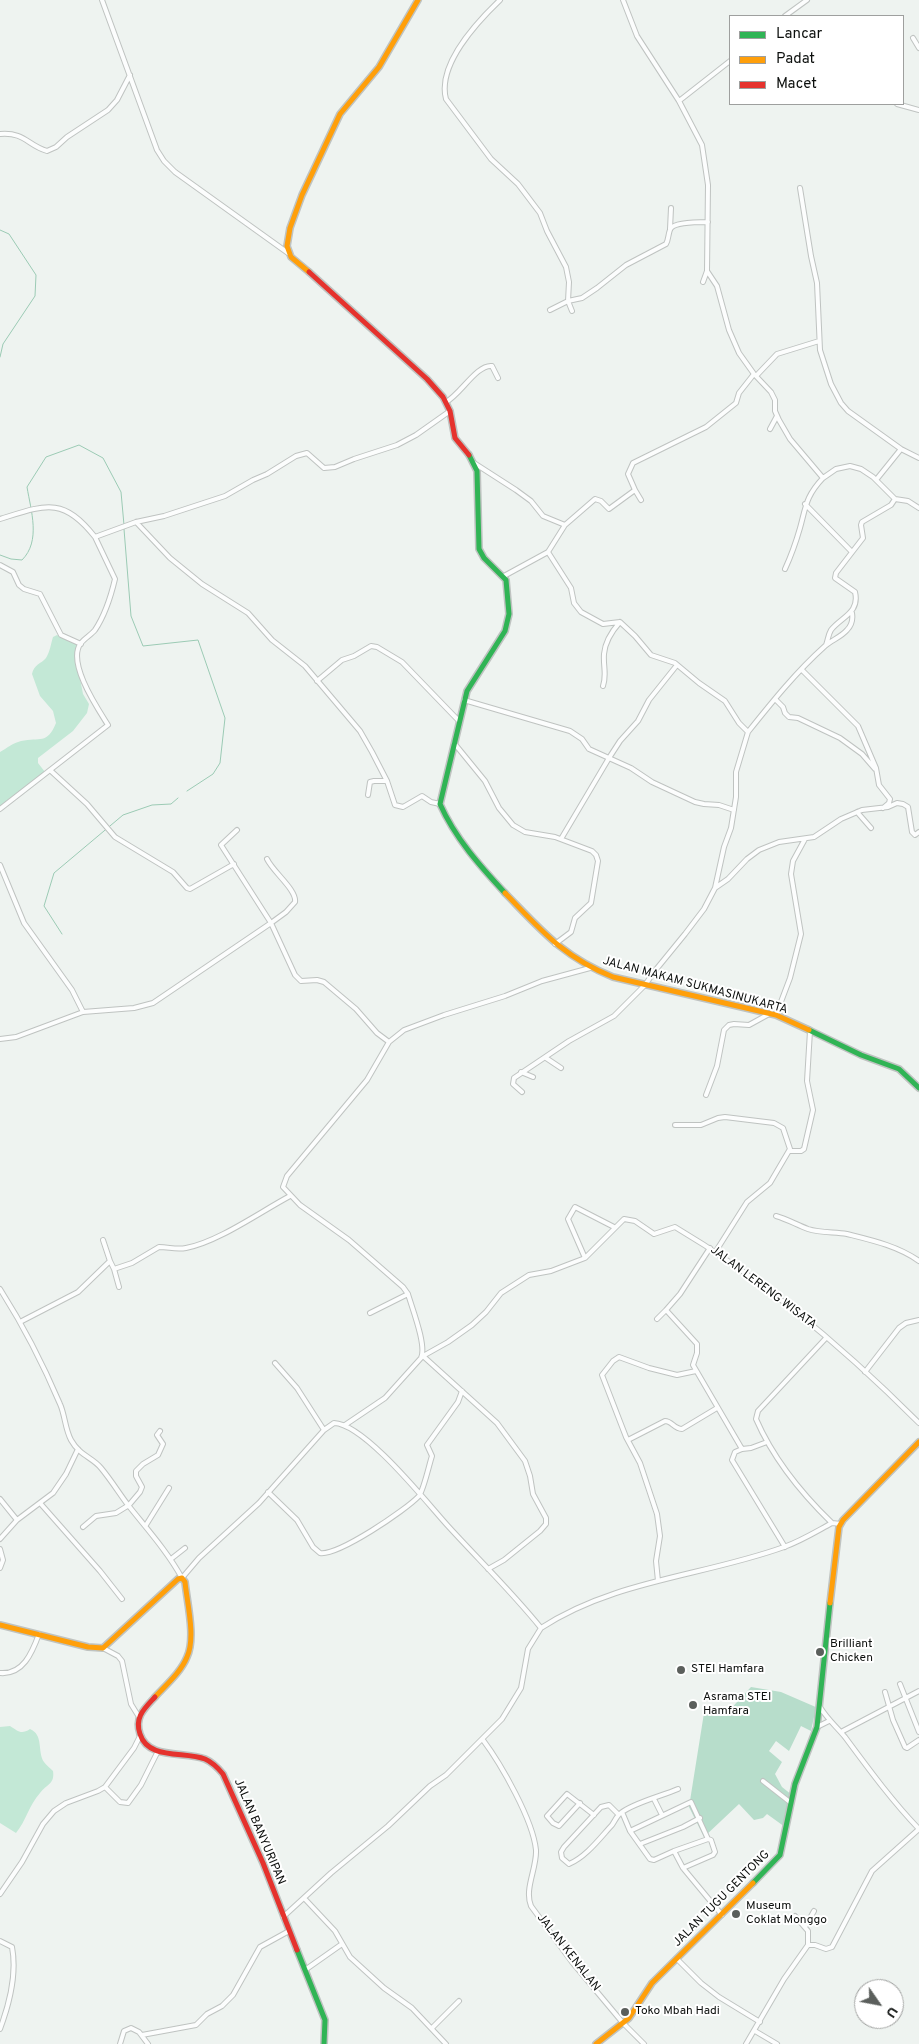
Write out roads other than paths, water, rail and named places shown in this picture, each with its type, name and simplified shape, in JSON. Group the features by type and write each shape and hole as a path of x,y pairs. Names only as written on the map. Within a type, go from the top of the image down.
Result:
{"street":[{"path":"102,0 153,138 164,161 175,172 288,253 320,281 427,379 446,402 450,411 455,438 474,464 516,490 531,502 542,516 565,526"},
{"path":"288,253 288,237 293,217 332,131 348,104 379,67 418,0"},
{"path":"500,0 474,28 452,60 445,80 446,99 485,152 522,189 540,213 547,231 566,267 569,282 568,301 572,310"},
{"path":"623,0 636,36 679,101 702,145 708,185 707,271 703,282"},
{"path":"786,15 807,0"},
{"path":"913,38 919,48"},
{"path":"679,101 729,62"},
{"path":"0,134 19,134 33,145 47,151 56,147 66,137 108,110 118,100 130,75"},
{"path":"901,105 919,110"},
{"path":"800,188 817,283 819,341 827,374 844,408 900,450 919,458"},
{"path":"550,310 568,301 582,298 626,265 666,244 670,229 670,208"},
{"path":"670,229 683,224 708,222"},
{"path":"707,271 717,286 727,325 738,353 771,392 775,400 777,416 790,439 823,478"},
{"path":"641,500 628,474 633,463 706,427 736,402 739,393 777,354 819,341"},
{"path":"446,402 460,393 472,377 485,366 492,366 498,378"},
{"path":"95,537 136,522 164,516 225,496 300,454 311,456 327,469 384,450 416,435 450,411"},
{"path":"770,429 777,416"},
{"path":"876,480 900,450"},
{"path":"136,522 170,558 202,584 248,613 272,640 305,666 360,732 387,782 393,802 398,806 406,806 422,796 426,796 431,802 440,804 464,700 470,683 507,626 506,580 504,576 484,559 480,549 478,481 474,464"},
{"path":"785,569 799,529 805,504 810,494 823,478 836,469 850,466 861,469 876,480 895,499 908,501 919,508"},
{"path":"504,576 548,552 565,526 595,499 599,499 611,509 635,490"},
{"path":"522,1092 512,1081 521,1072 546,1058 569,1041 604,1022 645,985 700,915 715,888 734,810 736,772 748,732 776,700 783,688 826,645 848,630 856,601 854,592 835,578 836,573 863,538 862,522 891,505 895,499"},
{"path":"805,504 852,552"},
{"path":"0,519 40,507 52,506 66,510 75,516 95,537 115,579 100,621 93,632 81,644 78,655 79,668 91,700 108,725 0,809"},
{"path":"548,552 571,588 574,603 581,612 603,624 620,622 651,655 668,659 698,683 725,701 748,732"},
{"path":"0,565 13,572 24,589 40,594 61,635 81,644"},
{"path":"826,645 830,631 852,612"},
{"path":"602,686 606,675 604,656 607,642 620,622"},
{"path":"317,681 342,660 354,656 371,646 377,646 402,662 459,721"},
{"path":"561,839 620,741 638,720 649,700 676,665"},
{"path":"802,670 858,726 876,771 879,785 890,799 889,803 883,808"},
{"path":"464,700 570,731 582,739 589,749 652,782 695,802 719,805 734,810"},
{"path":"776,700 783,707 785,713 790,716 840,738 862,754 876,771"},
{"path":"454,743 485,781 499,808 513,825 525,832 561,839 592,851 596,855 598,861 591,903 575,918 571,932 555,944"},
{"path":"51,771 88,804 110,833 173,872 190,889 234,864"},
{"path":"368,796 370,782 387,782"},
{"path":"715,888 728,879 747,858 759,850 779,842 814,837 841,819 871,808 883,808 897,803 903,804 908,807 913,834 916,835 919,832"},
{"name":"JALAN MAKAM SUKMASINUKARTA","path":"440,804 445,817 457,835 495,882 555,944 590,968 613,978 773,1014 861,1055 899,1069 919,1088"},
{"path":"857,812 871,828"},
{"path":"237,830 221,845 271,923 297,978 304,981 317,980 324,982 356,1009 377,1034 389,1042"},
{"path":"706,1095 716,1066 724,1030 729,1025 749,1025 773,1014 790,978 802,934 791,874 793,861 805,839"},
{"path":"0,1039 16,1037 83,1012 134,1008 153,1003 292,907 296,898 294,892 277,875 267,859"},
{"path":"0,865 24,924 72,990 83,1012"},
{"path":"488,1569 504,1560 544,1527 546,1518 533,1494 525,1461 497,1423 423,1356 422,1344 408,1294 399,1282 349,1240 300,1206 283,1188 287,1176 367,1080 389,1042 404,1030 434,1018 505,996 542,981 590,968"},
{"path":"789,1151 801,1152 804,1149 813,1110 807,1081 810,1031"},
{"path":"546,1058 562,1068"},
{"path":"521,1072 533,1077"},
{"path":"675,1125 701,1125 725,1117 774,1123 783,1128 789,1145 789,1151 770,1183 747,1202 716,1251"},
{"path":"114,1269 132,1264 160,1247 170,1249 193,1246 220,1235 290,1196"},
{"path":"345,1425 385,1398 423,1356 448,1342 472,1325 486,1312 501,1293 529,1275 542,1274 585,1258 614,1227 575,1207 568,1222 585,1258"},
{"path":"776,1216 790,1220 808,1229 847,1234 885,1244 905,1252 919,1261"},
{"name":"JALAN LERENG WISATA","path":"614,1227 627,1218 642,1225 654,1234 675,1226 716,1251 809,1321 919,1423"},
{"path":"103,1240 119,1287"},
{"path":"657,1319 680,1294 710,1248"},
{"path":"20,1322 78,1292 110,1261"},
{"path":"0,1290 20,1322 59,1402 71,1440 87,1458 99,1465 146,1525 171,1559 185,1582 187,1591 191,1648 178,1672 143,1710 139,1717 140,1736 146,1745 158,1751 141,1786 128,1803 120,1802 104,1787"},
{"path":"370,1313 408,1294"},
{"path":"666,1310 697,1344 697,1353 693,1365 716,1408 742,1449"},
{"path":"865,1372 899,1328 906,1323 919,1320"},
{"path":"826,1338 756,1414 756,1419 767,1442 806,1496 832,1523"},
{"path":"658,1581 656,1562 660,1536 656,1514 640,1463 628,1440 603,1379 603,1372 617,1357 676,1375 696,1371"},
{"path":"275,1363 292,1381 324,1430"},
{"path":"268,1492 296,1520 313,1547 320,1554 333,1552 364,1535 420,1494 432,1456 427,1445 458,1402 462,1391"},
{"path":"628,1440 665,1421 670,1422 676,1428 682,1429 716,1408"},
{"path":"103,1648 178,1579 182,1578 199,1558 268,1492 324,1430 334,1423 345,1425 374,1446 400,1471 541,1628"},
{"path":"83,1527 96,1516 116,1512 129,1505 142,1488 136,1476 138,1469 158,1455 162,1448 158,1435 160,1431"},
{"path":"767,1442 735,1452 732,1460 784,1547"},
{"path":"283,1917 342,1863 388,1826 430,1786 446,1775 483,1740 517,1697 522,1683 528,1649 541,1628 587,1603 610,1594 784,1547 832,1523 841,1524 919,1442"},
{"path":"0,1538 17,1520 53,1493 61,1483 78,1449"},
{"path":"146,1525 169,1488"},
{"path":"0,1499 17,1520"},
{"path":"40,1503 122,1599"},
{"name":"JALAN TUGU GENTONG","path":"596,2044 623,2023 633,2012 652,1983 780,1855 795,1784 817,1727 827,1623 841,1524"},
{"path":"171,1559 185,1548"},
{"path":"0,1549 3,1560 0,1568"},
{"path":"0,1625 88,1648 103,1648 118,1656 122,1661 131,1704 139,1717"},
{"path":"0,1673 10,1673 23,1665 30,1656 39,1634"},
{"path":"900,1684 919,1732"},
{"path":"841,1732 919,1691"},
{"path":"885,1692 905,1747 907,1748 919,1740"},
{"path":"808,1945 815,1945 826,1949 832,1947 872,1871 919,1829 874,1776 841,1732 829,1721 820,1707"},
{"path":"817,1727 829,1721"},
{"path":"0,1894 22,1862 43,1824 54,1811 66,1803 104,1787 134,1748 140,1736"},
{"name":"JALAN KENALAN","path":"483,1740 504,1770 522,1808 536,1847 529,1896 531,1906 565,1953 623,2023 644,2044"},
{"name":"JALAN BANYURIPAN","path":"158,1751 201,1758 215,1765 222,1772 246,1824 324,2020 324,2044"},
{"path":"763,1781 791,1803"},
{"path":"678,1789 620,1813 613,1824 575,1861 567,1863 561,1856 562,1851 594,1815 606,1805 620,1813 630,1831 652,1860 708,1839"},
{"path":"580,1803 559,1826 553,1823 547,1816 567,1794 580,1803 594,1815"},
{"path":"654,1799 662,1815"},
{"path":"630,1831 690,1801 700,1818 708,1839 712,1840 715,1853 683,1868"},
{"path":"640,1844 700,1818"},
{"path":"674,1851 683,1868 722,1915"},
{"path":"304,1898 335,1932 350,1957 384,1988 412,2008 446,2044"},
{"path":"804,1927 814,1911"},
{"path":"746,2044 784,1979 808,1945 809,1937 795,1916"},
{"path":"142,2034 196,2025 207,2014 222,2006 233,1995 260,1948 289,1931"},
{"path":"0,1941 12,1947 13,1959 8,2005 0,2029"},
{"path":"305,1970 342,1944"},
{"path":"677,1959 700,1983 760,2022"},
{"path":"432,2028 459,2001"},
{"path":"120,2044 126,2030 134,2029 142,2034 148,2044"},
{"path":"755,2031 777,2044"}],"waterway":[{"path":"0,230 9,234 36,275 35,296 3,344 0,357"},
{"path":"0,555 22,560 28,552 33,535 33,525 27,487 46,457 79,445 103,458 121,492 124,525"},
{"path":"124,529 131,616 143,646 198,640 225,718 220,763 213,774 187,791"},
{"path":"62,934 44,906 54,873 123,815 152,805 171,804 178,798"}],"place":[{"name":"Brilliant Chicken","path":"820,1652"},
{"name":"STEI Hamfara","path":"681,1670"},
{"name":"Asrama STEI Hamfara","path":"693,1705"},
{"name":"Museum Coklat Monggo","path":"736,1914"},
{"name":"Toko Mbah Hadi","path":"625,2012"}]}
